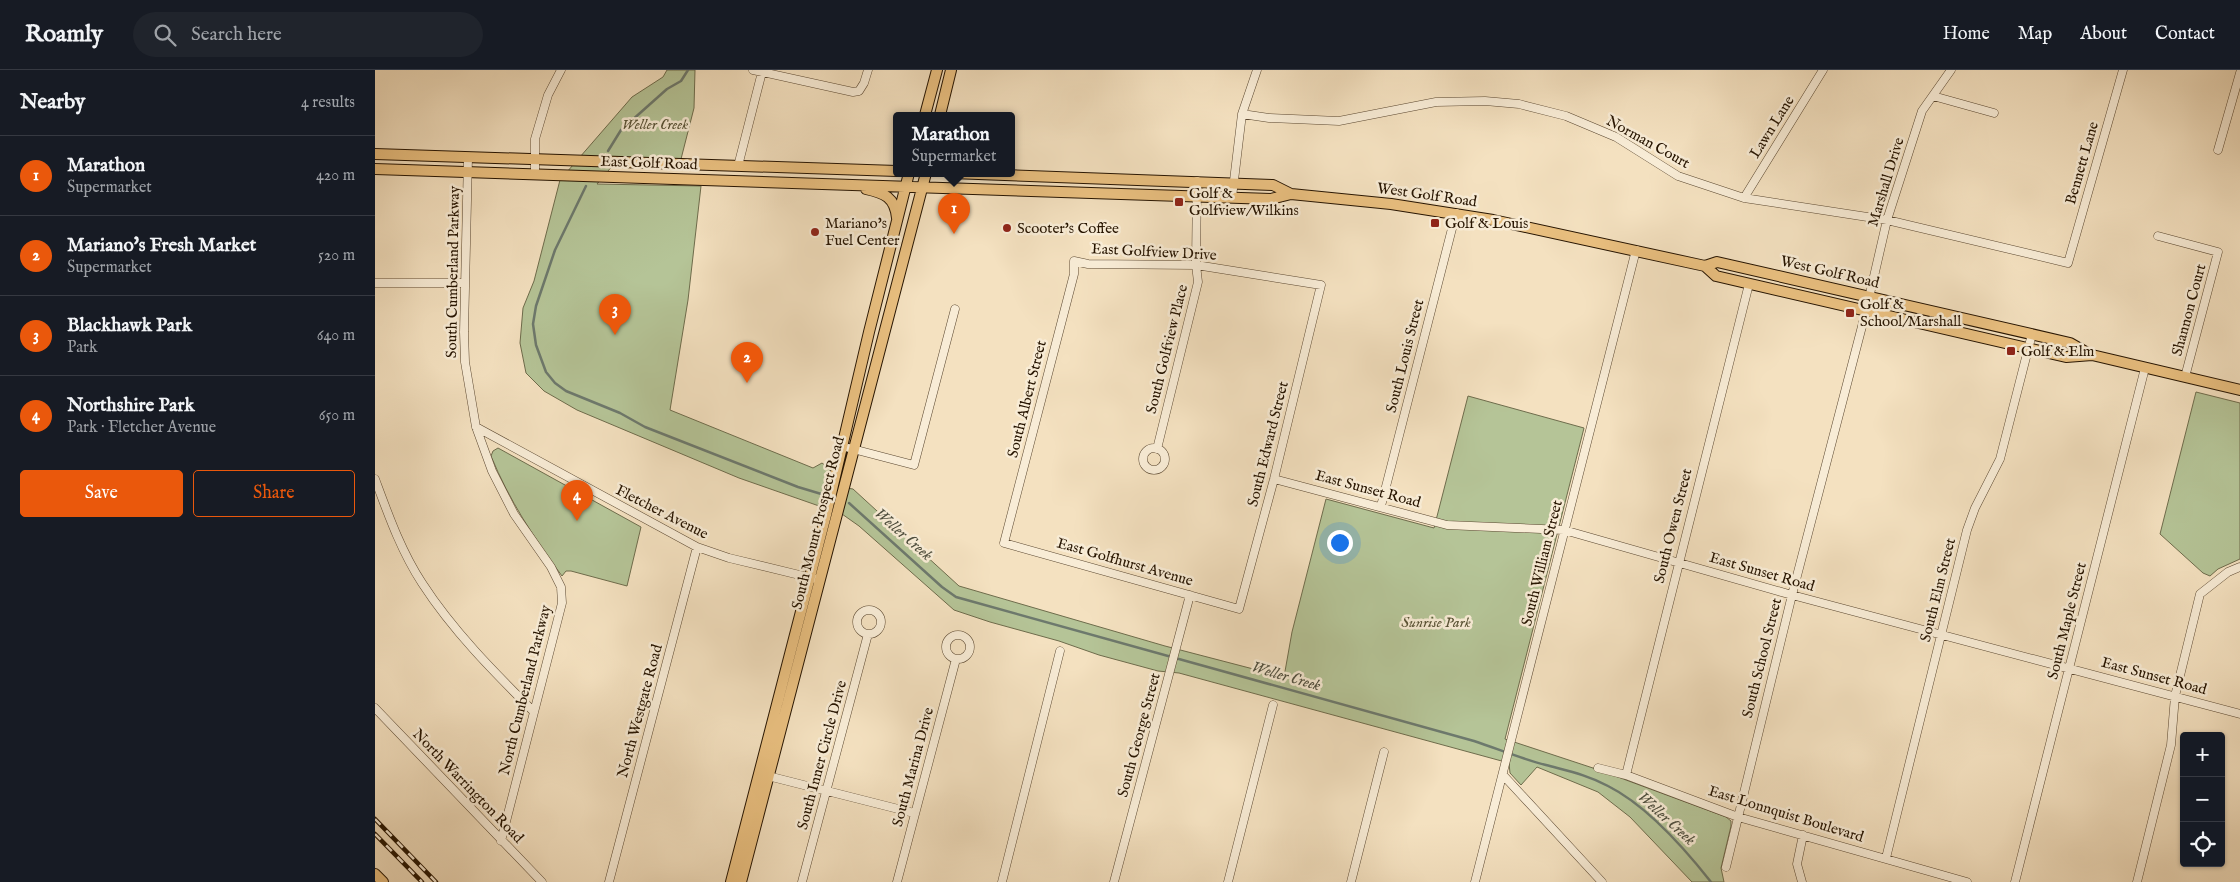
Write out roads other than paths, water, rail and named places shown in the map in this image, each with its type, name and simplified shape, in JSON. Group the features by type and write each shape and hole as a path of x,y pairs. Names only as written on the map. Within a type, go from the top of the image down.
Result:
{"main road":[{"path":"926,112 937,70"},
{"path":"941,112 951,70"},
{"name":"East Golf Road","path":"375,154 893,170"},
{"name":"East Golf Road","path":"375,169 922,186"},
{"name":"West Golf Road","path":"1015,175 1273,185 1291,194"},
{"name":"South Mount Prospect Road","path":"741,882 764,775 848,448 908,177"},
{"name":"South Mount Prospect Road","path":"848,448 925,177"},
{"path":"845,184 886,194 893,203 897,222"},
{"name":"West Golf Road","path":"922,186 1271,199 1291,194 1360,200 1456,213 1529,226 1705,266 1716,276 2066,357 2092,356 2240,390"},
{"name":"West Golf Road","path":"1705,266 1717,262 2032,334 2070,343 2092,356"},
{"name":"South Mount Prospect Road","path":"731,882 764,775"},
{"path":"375,874 383,882"}],"street":[{"path":"535,174 535,139 548,95 561,70"},
{"path":"753,70 853,92 859,91 868,70"},
{"path":"1231,197 1242,114 1257,70"},
{"name":"Lawn Lane","path":"1743,198 1823,70"},
{"name":"Marshall Drive","path":"1866,311 1887,220 1922,111 1951,70"},
{"name":"Bennett Lane","path":"2068,263 2123,70"},
{"path":"738,166 762,72"},
{"path":"2218,150 2240,73"},
{"path":"1933,96 1994,113"},
{"name":"Norman Court","path":"1242,114 1269,118 1339,122 1436,102 1485,101 1519,104 1566,116 1617,137 1678,176 1743,198 1887,220 2068,263"},
{"name":"South Cumberland Parkway","path":"468,157 465,362 476,427 492,471 507,499"},
{"name":"South Golfview Place","path":"1157,449 1198,282 1196,265 1197,181"},
{"name":"South Louis Street","path":"1381,506 1456,213"},
{"name":"Shannon Court","path":"2158,236 2218,252 2185,377"},
{"name":"South William Street","path":"1475,882 1636,250"},
{"name":"East Golfview Drive","path":"1074,261 1088,264 1196,265 1321,285"},
{"name":"South Albert Street","path":"1004,543 1074,274 1074,261"},
{"path":"375,282 465,284"},
{"name":"South Owen Street","path":"1626,775 1749,284"},
{"name":"South Edward Street","path":"1239,609 1274,479 1321,285"},
{"path":"848,448 914,465 955,310"},
{"name":"South School Street","path":"1726,867 1792,595 1866,311"},
{"name":"South Elm Street","path":"1886,858 1967,530 1975,508 2000,459 2032,334"},
{"name":"South Maple Street","path":"2015,882 2145,368"},
{"name":"Fletcher Avenue","path":"476,427 697,547 729,558 815,579"},
{"path":"375,479 386,510 421,582 473,650 534,712"},
{"name":"East Sunset Road","path":"1274,479 1447,525 1564,530 1792,595 2240,714"},
{"name":"North Cumberland Parkway","path":"501,841 562,603 561,587 551,567 531,540 507,499"},
{"name":"East Golfhurst Avenue","path":"1004,543 1239,609"},
{"name":"North Westgate Road","path":"609,882 697,547"},
{"path":"2137,882 2171,745 2175,696 2200,594 2228,572 2240,567"},
{"name":"South George Street","path":"1114,882 1190,595"},
{"name":"South Inner Circle Drive","path":"803,882 867,634"},
{"path":"1003,882 1060,651"},
{"name":"South Marina Drive","path":"897,882 956,659"},
{"path":"1228,882 1273,705"},
{"name":"North Warrington Road","path":"375,708 501,841 543,882"},
{"path":"1351,882 1384,752"},
{"name":"East Lonnquist Boulevard","path":"1598,768 1626,775 1738,817 1967,882"},
{"path":"764,775 914,813"},
{"path":"1503,775 1598,880"},
{"path":"1802,882 1797,864 1803,835"}],"waterway":[{"name":"Weller Creek","path":"608,151 621,130 667,89 681,81 688,70"},
{"name":"Weller Creek","path":"586,186 555,250 536,306 533,324 536,345 546,372 555,383 566,391 620,413 645,427 798,487 828,496"},
{"name":"Weller Creek","path":"849,503 942,587 956,597 1474,741 1600,782 1622,794 1650,816 1677,842 1711,882"}],"railway":[{"path":"375,819 436,882"},
{"path":"375,834 422,882"}],"place":[{"name":"Golf & Golfview/Wilkins","path":"1179,202"},
{"name":"Golf & Louis","path":"1435,223"},
{"name":"Scooter's Coffee","path":"1007,228"},
{"name":"Mariano's Fuel Center","path":"815,232"},
{"name":"Marathon","path":"954,234"},
{"name":"Golf & School/Marshall","path":"1850,313"},
{"name":"Blackhawk Park","path":"615,335"},
{"name":"Golf & Elm","path":"2011,351"},
{"name":"Mariano's Fresh Market","path":"747,383"},
{"name":"Northshire Park","path":"577,521"}],"park label":[{"name":"Sunrise Park","path":"1436,622"}]}
